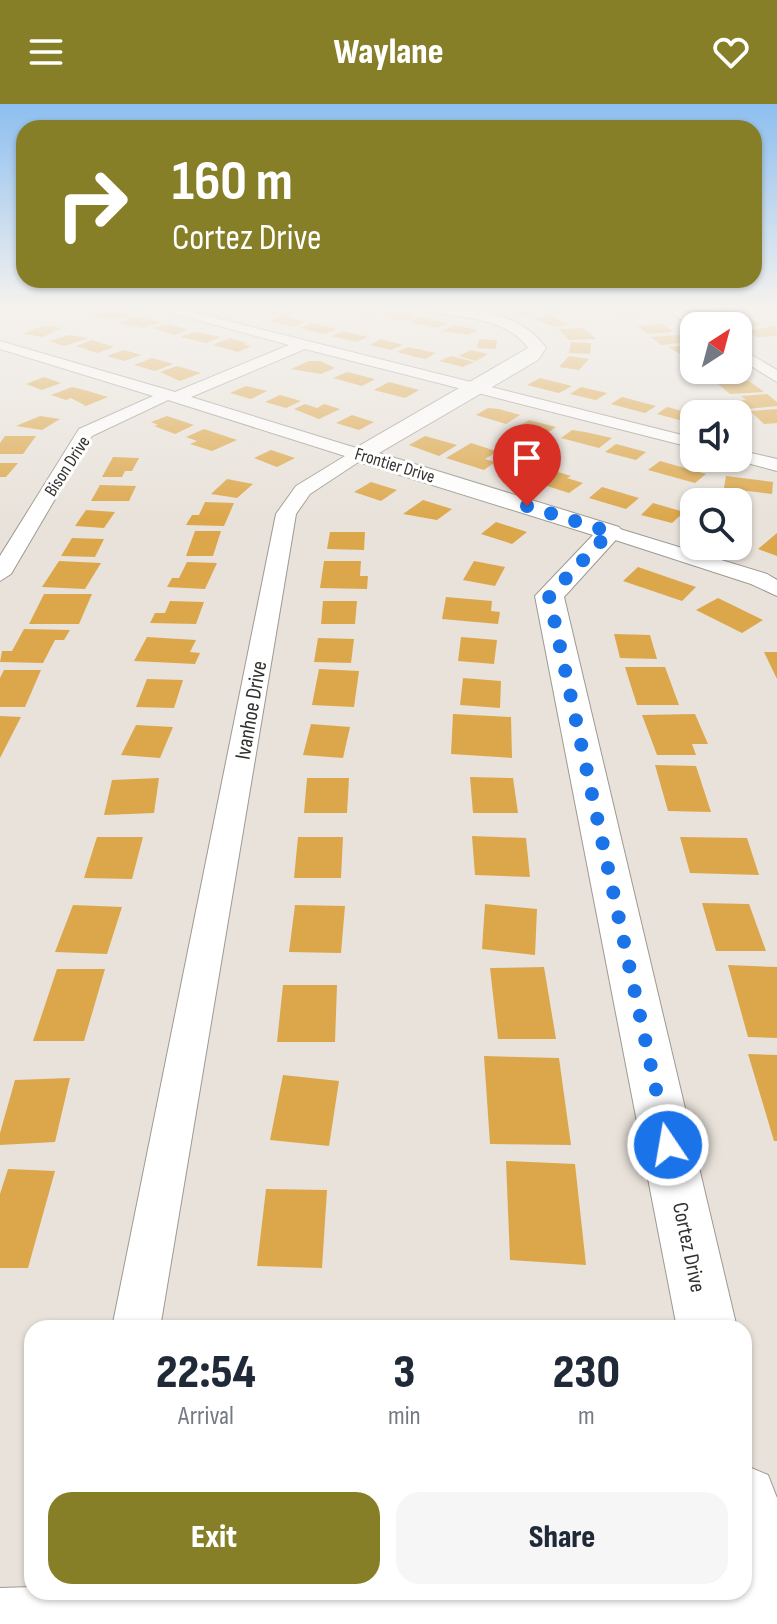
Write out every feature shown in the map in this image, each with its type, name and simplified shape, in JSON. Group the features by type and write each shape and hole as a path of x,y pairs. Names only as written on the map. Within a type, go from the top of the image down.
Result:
{"street":[{"name":"Frontier Drive","path":"108,377 759,579 777,589"},
{"name":"Bison Drive","path":"0,574 85,433 220,377"},
{"path":"432,377 680,439"},
{"name":"Ivanhoe Drive","path":"137,1320 286,514 303,490 496,377"},
{"path":"752,459 777,465"},
{"name":"Cortez Drive","path":"610,532 549,596 705,1320"},
{"path":"752,1536 771,1624"},
{"path":"0,1617 85,1603 725,1624"}],"building":[{"path":"44,377 61,383 42,390 26,384"},
{"path":"171,377 191,377 180,381"},
{"path":"367,377 375,379 362,386 333,378"},
{"path":"540,378 572,386 559,393 527,385"},
{"path":"389,382 419,390 405,398 374,390"},
{"path":"752,383 764,392 730,394 718,384"},
{"path":"246,386 267,391 251,399 230,393"},
{"path":"72,387 108,397 86,406 71,398 66,400 51,395"},
{"path":"581,387 607,393 596,400 570,394"},
{"path":"767,394 777,402 777,406 752,408 752,400 741,396"},
{"path":"280,395 301,401 286,408 265,402"},
{"path":"622,397 656,406 645,413 611,404"},
{"path":"305,404 317,408 324,404 340,409 319,419 294,409"},
{"path":"667,407 680,410 680,420 657,414"},
{"path":"488,408 520,415 506,424 476,415"},
{"path":"777,409 777,423 764,424 752,411"},
{"path":"352,415 374,422 359,430 336,423"},
{"path":"40,416 60,419 42,430 16,426"},
{"path":"167,416 194,425 175,434 151,422"},
{"path":"529,420 556,427 544,435 517,427"},
{"path":"204,429 237,440 212,451 190,444 197,441 186,437"},
{"path":"572,430 612,438 599,448 561,438"},
{"path":"5,436 36,436 23,454 0,454 0,443"},
{"path":"425,436 457,445 439,456 409,445"},
{"path":"471,443 496,451 505,446 514,448 503,456 495,453 485,459 495,462 484,470 446,458"},
{"path":"616,444 646,452 636,460 605,452"},
{"path":"271,450 295,458 277,467 254,458"},
{"path":"113,457 139,458 132,471 125,471 122,477 102,477"},
{"path":"513,458 536,468 523,478 495,470"},
{"path":"660,461 680,467 680,472 706,474 695,483 648,470"},
{"path":"0,463 18,463 6,477 0,477"},
{"path":"558,472 583,483 569,493 541,484"},
{"path":"726,476 773,482 772,494 752,492 752,488 724,488"},
{"path":"227,479 253,484 237,498 211,494"},
{"path":"371,482 397,490 381,501 354,492"},
{"path":"100,485 136,486 129,501 91,501"},
{"path":"602,487 639,498 626,509 589,498"},
{"path":"423,500 452,509 437,520 403,514"},
{"path":"205,502 234,503 224,526 186,525 192,515 199,515"},
{"path":"653,503 680,511 680,516 672,523 641,515"},
{"path":"86,510 115,512 104,528 75,526"},
{"path":"496,522 527,532 512,544 481,534"},
{"path":"195,531 221,531 213,556 186,556"},
{"path":"330,532 365,532 364,550 327,549"},
{"path":"777,533 777,556 758,549"},
{"path":"72,538 104,539 95,557 61,556"},
{"path":"59,561 101,563 85,589 42,587"},
{"path":"324,561 361,561 360,576 368,576 367,589 320,588"},
{"path":"474,561 505,567 495,586 463,580"},
{"path":"187,562 217,563 205,589 167,587 172,578 179,578"},
{"path":"638,567 696,587 682,601 623,581"},
{"path":"44,594 92,594 79,624 29,624"},
{"path":"446,597 492,601 491,611 500,612 498,624 442,619"},
{"path":"718,598 763,620 742,633 696,610"},
{"path":"170,601 204,602 196,624 150,623 155,613 165,613"},
{"path":"323,601 357,601 355,624 321,624"},
{"path":"24,629 70,630 64,640 55,640 43,663 0,662 2,651 12,651"},
{"path":"614,634 650,635 657,659 620,658"},
{"path":"147,637 196,640 190,652 200,653 195,664 134,661"},
{"path":"461,637 497,640 494,664 458,661"},
{"path":"318,638 354,639 351,663 314,662"},
{"path":"764,652 777,652 777,679"},
{"path":"625,667 665,667 679,705 637,705"},
{"path":"319,669 359,671 354,707 312,705"},
{"path":"4,670 41,670 25,707 0,707 0,678"},
{"path":"463,678 501,681 500,708 460,705"},
{"path":"147,679 183,680 174,708 136,707"},
{"path":"453,714 511,717 512,758 451,754"},
{"path":"695,714 708,744 692,744 696,755 657,755 642,715"},
{"path":"0,716 21,717 0,758"},
{"path":"311,724 350,727 343,758 303,755"},
{"path":"136,725 173,727 160,758 121,755"},
{"path":"655,765 696,766 711,812 668,811"},
{"path":"470,777 513,778 518,813 473,813"},
{"path":"159,778 154,813 104,815 112,780"},
{"path":"307,778 349,778 347,813 304,813"},
{"path":"472,836 526,838 530,877 475,875"},
{"path":"97,837 143,837 132,879 84,878"},
{"path":"298,837 343,837 341,878 294,878"},
{"path":"680,837 747,838 759,875 690,873"},
{"path":"702,903 749,904 766,951 716,951"},
{"path":"485,904 537,909 535,955 482,949"},
{"path":"73,905 122,907 107,954 55,952"},
{"path":"295,905 345,906 341,953 289,952"},
{"path":"728,965 777,967 777,1038 748,1037"},
{"path":"544,967 556,1039 498,1039 490,968"},
{"path":"57,969 105,969 84,1041 33,1041"},
{"path":"283,985 337,985 335,1042 277,1042"},
{"path":"748,1054 777,1055 777,1141 774,1141"},
{"path":"484,1056 559,1058 571,1145 490,1144"},
{"path":"283,1075 339,1081 329,1146 270,1140"},
{"path":"70,1078 55,1142 0,1145 0,1133 15,1080"},
{"path":"506,1161 575,1164 586,1265 510,1260"},
{"path":"8,1169 55,1171 28,1268 0,1268 0,1194"},
{"path":"266,1189 327,1190 322,1268 257,1266"}],"route":[{"path":"527,506 610,532 549,596 668,1145"}]}
